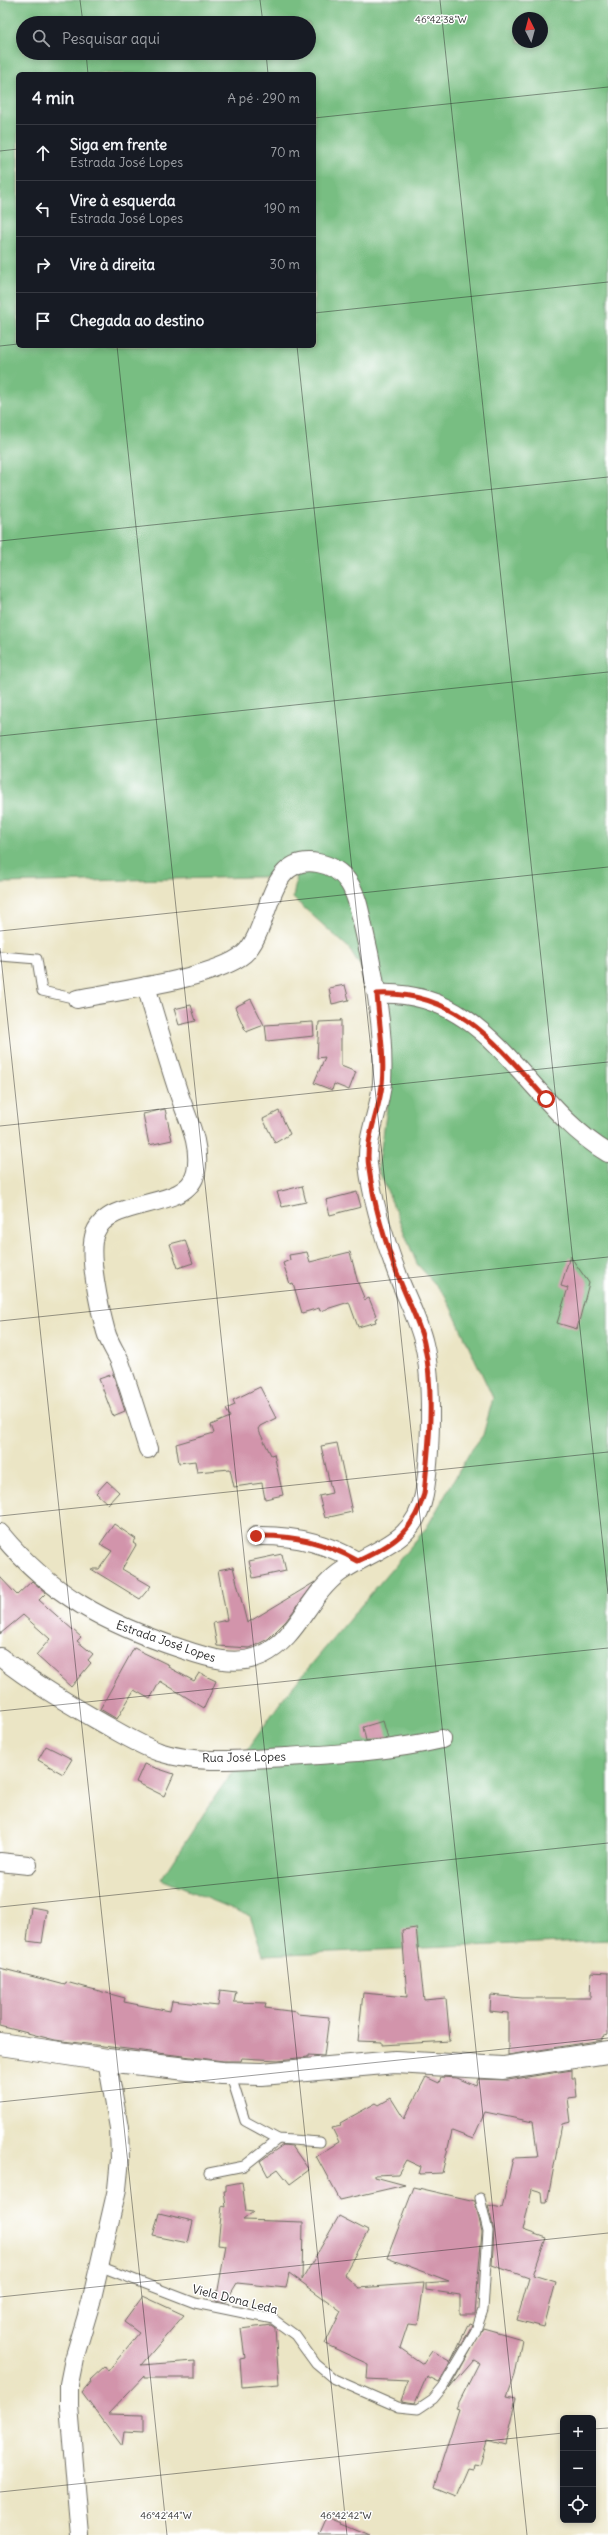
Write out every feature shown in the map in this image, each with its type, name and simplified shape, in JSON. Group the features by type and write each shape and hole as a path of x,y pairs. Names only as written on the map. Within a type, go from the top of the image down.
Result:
{"street":[{"name":"Estrada José Lopes","path":"0,1533 30,1566 102,1618 150,1638 217,1660 239,1661 259,1656 274,1648 293,1630 314,1596 338,1574 358,1561 392,1544 412,1523 424,1494 428,1439 429,1379 424,1342 381,1223 369,1168 368,1146 382,1084 382,1044 377,994 361,917 349,883 336,869 319,863 303,862 289,868 281,877 272,892 255,942 246,952 235,960 215,968 146,986 77,1000"},
{"path":"146,986 178,1091 194,1136 197,1151 196,1172 193,1181 184,1190 111,1215 100,1223 94,1234 92,1246 94,1267 106,1332 119,1360 148,1449"},
{"path":"377,994 407,994 428,999 439,1003 471,1022 512,1060 573,1127 608,1153"},
{"path":"256,1536 308,1539 342,1552 358,1561"},
{"name":"Rua José Lopes","path":"0,1657 28,1678 130,1739 158,1752 180,1757 221,1760 319,1755 391,1748 442,1739"},
{"path":"0,1862 28,1865"},
{"path":"0,2044 107,2060 230,2073 305,2072 394,2062 503,2068 608,2052"},
{"path":"80,2535 69,2384 117,2189 120,2159 119,2128 107,2060"}],"lane":[{"path":"0,956 37,960 42,991 77,1000"},
{"path":"230,2073 246,2121 278,2139 320,2142"},
{"path":"209,2172 244,2166 278,2139"},
{"name":"Viela Dona Leda","path":"99,2266 195,2303 273,2319 295,2335 316,2364 334,2379 398,2407 418,2409 433,2399 443,2387 475,2333 484,2310 488,2231 480,2198"}],"green space":[{"path":"0,0 608,0 608,1940 263,1955 250,1916 161,1879 212,1801 284,1697 427,1527 470,1452 483,1435 493,1398 445,1295 417,1264 378,1168 388,1102 388,1033 384,1003 349,948 293,898 297,876 0,883"}],"building":[{"path":"345,985 349,1000 332,1004 329,988"},
{"path":"251,999 264,1025 246,1032 235,1007"},
{"path":"191,1005 196,1021 179,1025 174,1009"},
{"path":"341,1019 341,1066 356,1072 349,1090 334,1084 332,1090 314,1083 325,1057 317,1058 319,1022 340,1021"},
{"path":"313,1022 314,1036 267,1041 265,1025"},
{"path":"165,1109 172,1140 149,1145 143,1114"},
{"path":"279,1111 290,1134 275,1143 263,1119"},
{"path":"302,1186 306,1202 282,1207 277,1192"},
{"path":"357,1192 361,1207 330,1215 326,1200"},
{"path":"185,1240 193,1263 178,1268 170,1244"},
{"path":"307,1252 310,1262 350,1252 358,1283 365,1300 369,1298 377,1318 375,1319 376,1322 358,1327 349,1302 320,1311 319,1308 302,1313 293,1283 290,1284 283,1263 290,1260 289,1255"},
{"path":"570,1256 589,1283 577,1329 557,1323 568,1288 561,1286"},
{"path":"113,1374 125,1411 113,1416 99,1379"},
{"path":"260,1387 276,1418 260,1426 258,1429 271,1455 274,1454 283,1495 265,1499 262,1483 234,1487 230,1469 197,1472 195,1461 179,1463 176,1444 214,1433 211,1425 230,1417 226,1409 235,1405 233,1400"},
{"path":"337,1443 352,1512 325,1518 319,1496 332,1493 321,1446"},
{"path":"107,1481 119,1492 108,1504 96,1493"},
{"path":"114,1524 136,1539 133,1543 136,1545 122,1569 151,1586 140,1599 91,1569 99,1569 112,1551 100,1544"},
{"path":"282,1554 286,1571 253,1578 249,1561"},
{"path":"233,1567 247,1623 315,1582 286,1621 268,1639 250,1648 217,1646 213,1623 227,1620 218,1570"},
{"path":"0,1577 17,1595 32,1581 46,1593 39,1600 81,1637 77,1641 93,1654 88,1660 91,1663 71,1687 36,1655 50,1639 23,1615 0,1634"},
{"path":"134,1648 169,1665 168,1667 194,1681 199,1673 216,1681 204,1708 160,1681 150,1699 134,1690 117,1719 100,1709"},
{"path":"383,1721 388,1738 366,1741 363,1727"},
{"path":"46,1746 72,1759 63,1774 38,1760"},
{"path":"144,1764 174,1774 164,1796 136,1782"},
{"path":"31,1907 47,1910 42,1943 27,1941"},
{"path":"416,1928 424,2000 446,1998 450,2041 382,2045 382,2042 358,2041 363,1993 407,1997 402,1930"},
{"path":"0,1968 65,1985 66,1982 125,1998 124,2002 170,2011 172,2001 218,2006 220,1990 236,1992 234,2002 266,2003 265,2008 297,2012 297,2014 329,2017 324,2056 308,2055 308,2057 278,2060 242,2058 241,2061 223,2061 55,2040 0,2026"},
{"path":"591,1972 608,1973 608,2035 602,2037 602,2040 508,2055 508,2013 490,2011 491,1995 522,1998 590,1998"},
{"path":"572,2070 572,2078 575,2078 577,2097 568,2098 571,2122 562,2124 547,2203 543,2203 542,2192 532,2189 523,2230 546,2238 533,2275 556,2282 544,2327 517,2320 529,2278 492,2265 494,2231 488,2205 502,2208 513,2158 538,2157 533,2122 485,2112 473,2139 452,2131 442,2173 419,2174 421,2167 406,2160 398,2174 375,2175 375,2177 405,2185 340,2200 316,2156 339,2142 332,2128 341,2126 340,2123 376,2103 379,2105 391,2098 404,2119 426,2077 439,2083 441,2077 457,2078 476,2086 478,2079 508,2080"},
{"path":"283,2145 292,2146 309,2170 290,2184 278,2169 268,2176 260,2161"},
{"path":"242,2182 246,2211 253,2212 243,2220 303,2222 302,2280 339,2216 368,2231 344,2275 359,2288 424,2283 418,2325 408,2324 400,2348 423,2364 432,2351 451,2362 439,2382 427,2376 415,2403 401,2401 408,2381 367,2379 368,2364 325,2344 341,2311 289,2273 286,2288 237,2283 225,2303 216,2301 226,2245 218,2244 222,2206 226,2207 224,2191 226,2191 226,2185"},
{"path":"414,2187 475,2201 482,2232 475,2314 460,2314 460,2295 426,2290 426,2283 449,2281 387,2258"},
{"path":"159,2213 193,2221 188,2243 153,2236"},
{"path":"143,2296 184,2315 141,2365 195,2361 195,2378 144,2378 144,2376 108,2414 143,2415 143,2433 124,2432 122,2446 82,2392 91,2381 90,2380 105,2366 108,2371 139,2333 124,2322"},
{"path":"469,2323 472,2324 470,2330 451,2361"},
{"path":"271,2325 275,2328 279,2384 242,2387 240,2359 245,2358 241,2329"},
{"path":"483,2328 522,2339 515,2375 507,2397 516,2399 505,2445 487,2440 480,2465 474,2464 473,2469 468,2468 456,2496 434,2487 459,2409 456,2408 479,2363 474,2360 449,2389"},
{"path":"327,2517 370,2535 319,2535"}],"route":[{"path":"256,1536 271,1535 308,1539 324,1544 358,1561 392,1544 404,1533 420,1509 424,1494 427,1466 429,1396 427,1358 424,1342 399,1277 376,1207 368,1159 368,1146 374,1119 380,1102 382,1084 382,1044 377,994 407,994 428,999 439,1003 471,1022 512,1060 546,1099"}]}
